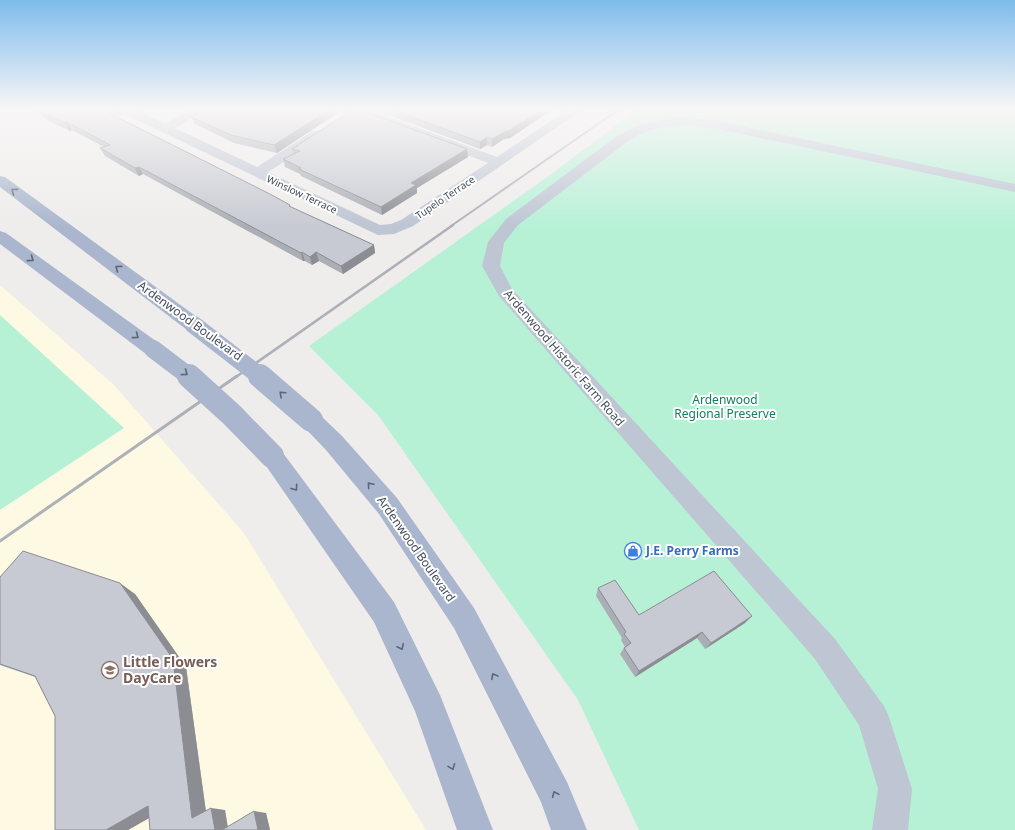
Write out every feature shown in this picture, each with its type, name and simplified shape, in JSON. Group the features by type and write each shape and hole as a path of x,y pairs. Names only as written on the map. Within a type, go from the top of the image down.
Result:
{"main road":[{"name":"Ardenwood Boulevard","path":"0,180 194,325 230,350 272,384 334,443 388,506 464,618 555,794 569,830"},
{"path":"0,236 192,378 232,415 272,456 384,612 429,706 476,830"}],"street":[{"name":"Winslow Terrace","path":"207,149 378,230 394,229"},
{"path":"258,173 295,149"},
{"path":"463,149 498,162"},
{"name":"Tupelo Terrace","path":"394,229 406,223 518,149"},
{"name":"Ardenwood Historic Farm Road","path":"609,149 512,222 496,242 491,266 505,292 825,649 873,717 895,789 890,830"},
{"name":"Ardenwood Historic Farm Road","path":"833,149 1015,188"}],"shaded area":[{"path":"0,285 114,385 244,533 426,830 0,830"}],"green space":[{"name":"Ardenwood Regional Preserve","path":"585,149 1015,149 1015,830 639,830 578,700 378,415 309,346"},
{"path":"0,315 124,428 0,510"}],"building":[{"path":"101,149 180,149 270,194 290,205 289,206 374,245 341,266 316,252 310,257 139,167 135,168"},
{"path":"292,149 467,149 411,183 416,185 381,207 299,169 301,168 283,159 300,151"},
{"path":"23,551 120,583 173,659 192,818 211,808 215,830 150,830 148,806 106,830 55,830 55,716 35,676 0,664 0,577"},
{"path":"714,571 752,616 711,643 702,632 639,671 624,648 631,643 624,634 626,632 598,588 615,580 639,615"},
{"path":"254,811 258,830 222,830"}],"railway":[{"path":"451,226 562,149"},
{"path":"236,377 453,225"},
{"path":"0,541 237,376"}],"place":[{"name":"J.E. Perry Farms","path":"633,551"},
{"name":"Little Flowers DayCare","path":"110,670"}]}
